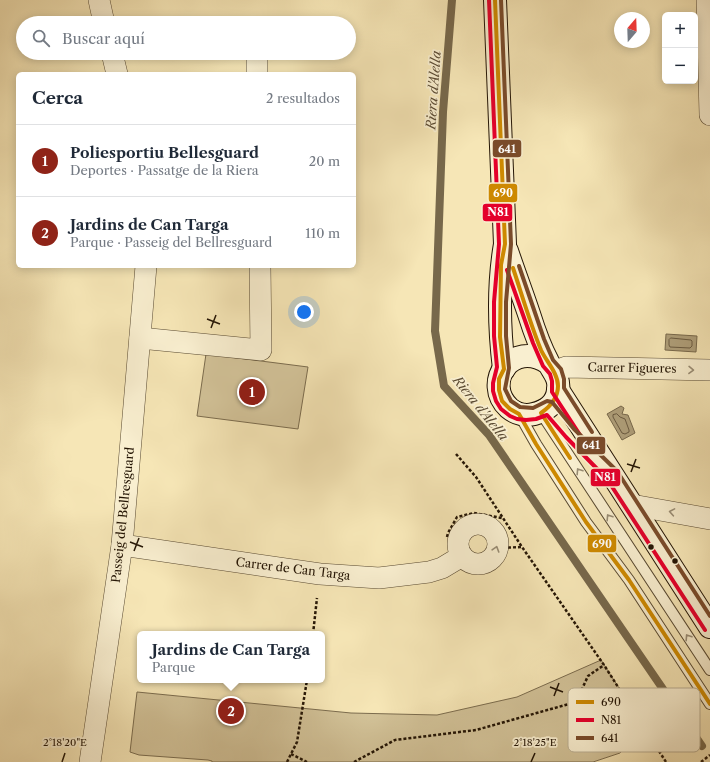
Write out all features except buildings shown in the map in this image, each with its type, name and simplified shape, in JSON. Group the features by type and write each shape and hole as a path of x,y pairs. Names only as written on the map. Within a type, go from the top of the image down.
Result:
{"street":[{"path":"98,0 102,16"},
{"path":"495,0 505,244 501,265 500,337 504,369"},
{"path":"707,0 710,115"},
{"path":"114,60 117,72"},
{"path":"257,60 257,72"},
{"path":"505,244 538,341 550,389"},
{"name":"Passeig del Bellresguard","path":"90,762 122,545 146,268"},
{"path":"140,338 262,350 260,268"},
{"path":"550,389 530,415 519,414 510,409 502,401 499,390 499,379 504,369 510,362 520,357 530,356 540,358 550,389 570,433 612,475 710,627"},
{"name":"Carrer Figueres","path":"550,389 566,367 710,370"},
{"path":"632,505 710,519"},
{"path":"480,523 487,525 492,529 498,541 498,548 492,558 482,563 471,563 462,556 458,550 458,537 467,526 480,523"},
{"name":"Carrer de Can Targa","path":"122,545 320,574 379,578 417,574 442,568 462,556"}],"lane":[{"path":"550,389 710,670"},
{"path":"519,414 536,444 582,516 629,580 700,688"},
{"path":"700,689 710,704"}],"path":[{"path":"456,454 476,477 619,688"},
{"path":"442,568 448,533 457,517 474,513 503,518"},
{"path":"498,548 522,547"},
{"path":"313,631 320,574"},
{"path":"582,688 588,676 604,665"},
{"path":"287,762 297,742 307,683"},
{"path":"354,762 395,740 476,730 568,704"},
{"path":"660,752 666,762"},
{"path":"291,754 307,762"},
{"path":"701,762 710,755"}],"shaded area":[{"path":"206,354 308,367 298,429 197,416"},
{"path":"601,660 619,688 568,688 568,752 621,752 593,762 212,762 208,760 139,755 130,752 137,692 351,713 437,715 517,697"}],"water":[{"path":"666,334 697,336 696,352 665,350"},
{"path":"621,406 624,408 622,414 628,415 635,433 622,440 607,414"}],"waterway":[{"name":"Riera d'Alella","path":"452,0 443,112 435,331 444,386 489,435 662,688"}],"transit line":[{"name":"N81","path":"489,0 499,244 494,302 494,336 497,367 493,383 493,391 496,401 501,409 517,419 536,419 547,415 607,479 705,630"},
{"name":"690","path":"495,0 505,244 501,265 500,337 504,369 499,379 499,390 502,401 510,409 519,414 536,444 586,522 629,580 700,688"},
{"name":"641","path":"501,0 511,244 506,302 506,336 509,368 505,389 511,401 520,407 533,408 547,401 552,402 574,429 617,471 710,616"},
{"name":"641","path":"519,266 544,339 553,360 561,369 564,379 564,388 592,432"},
{"name":"690","path":"513,268 541,350 556,376 558,386 557,394 551,405 541,413 570,458"},
{"name":"N81","path":"507,270 533,343 543,366 550,374 552,381 552,392 582,438"},
{"name":"690","path":"700,689 710,704"}],"place":[{"name":"Poliesportiu Bellesguard","path":"252,392"},
{"name":"Jardins de Can Targa","path":"231,711"}]}
